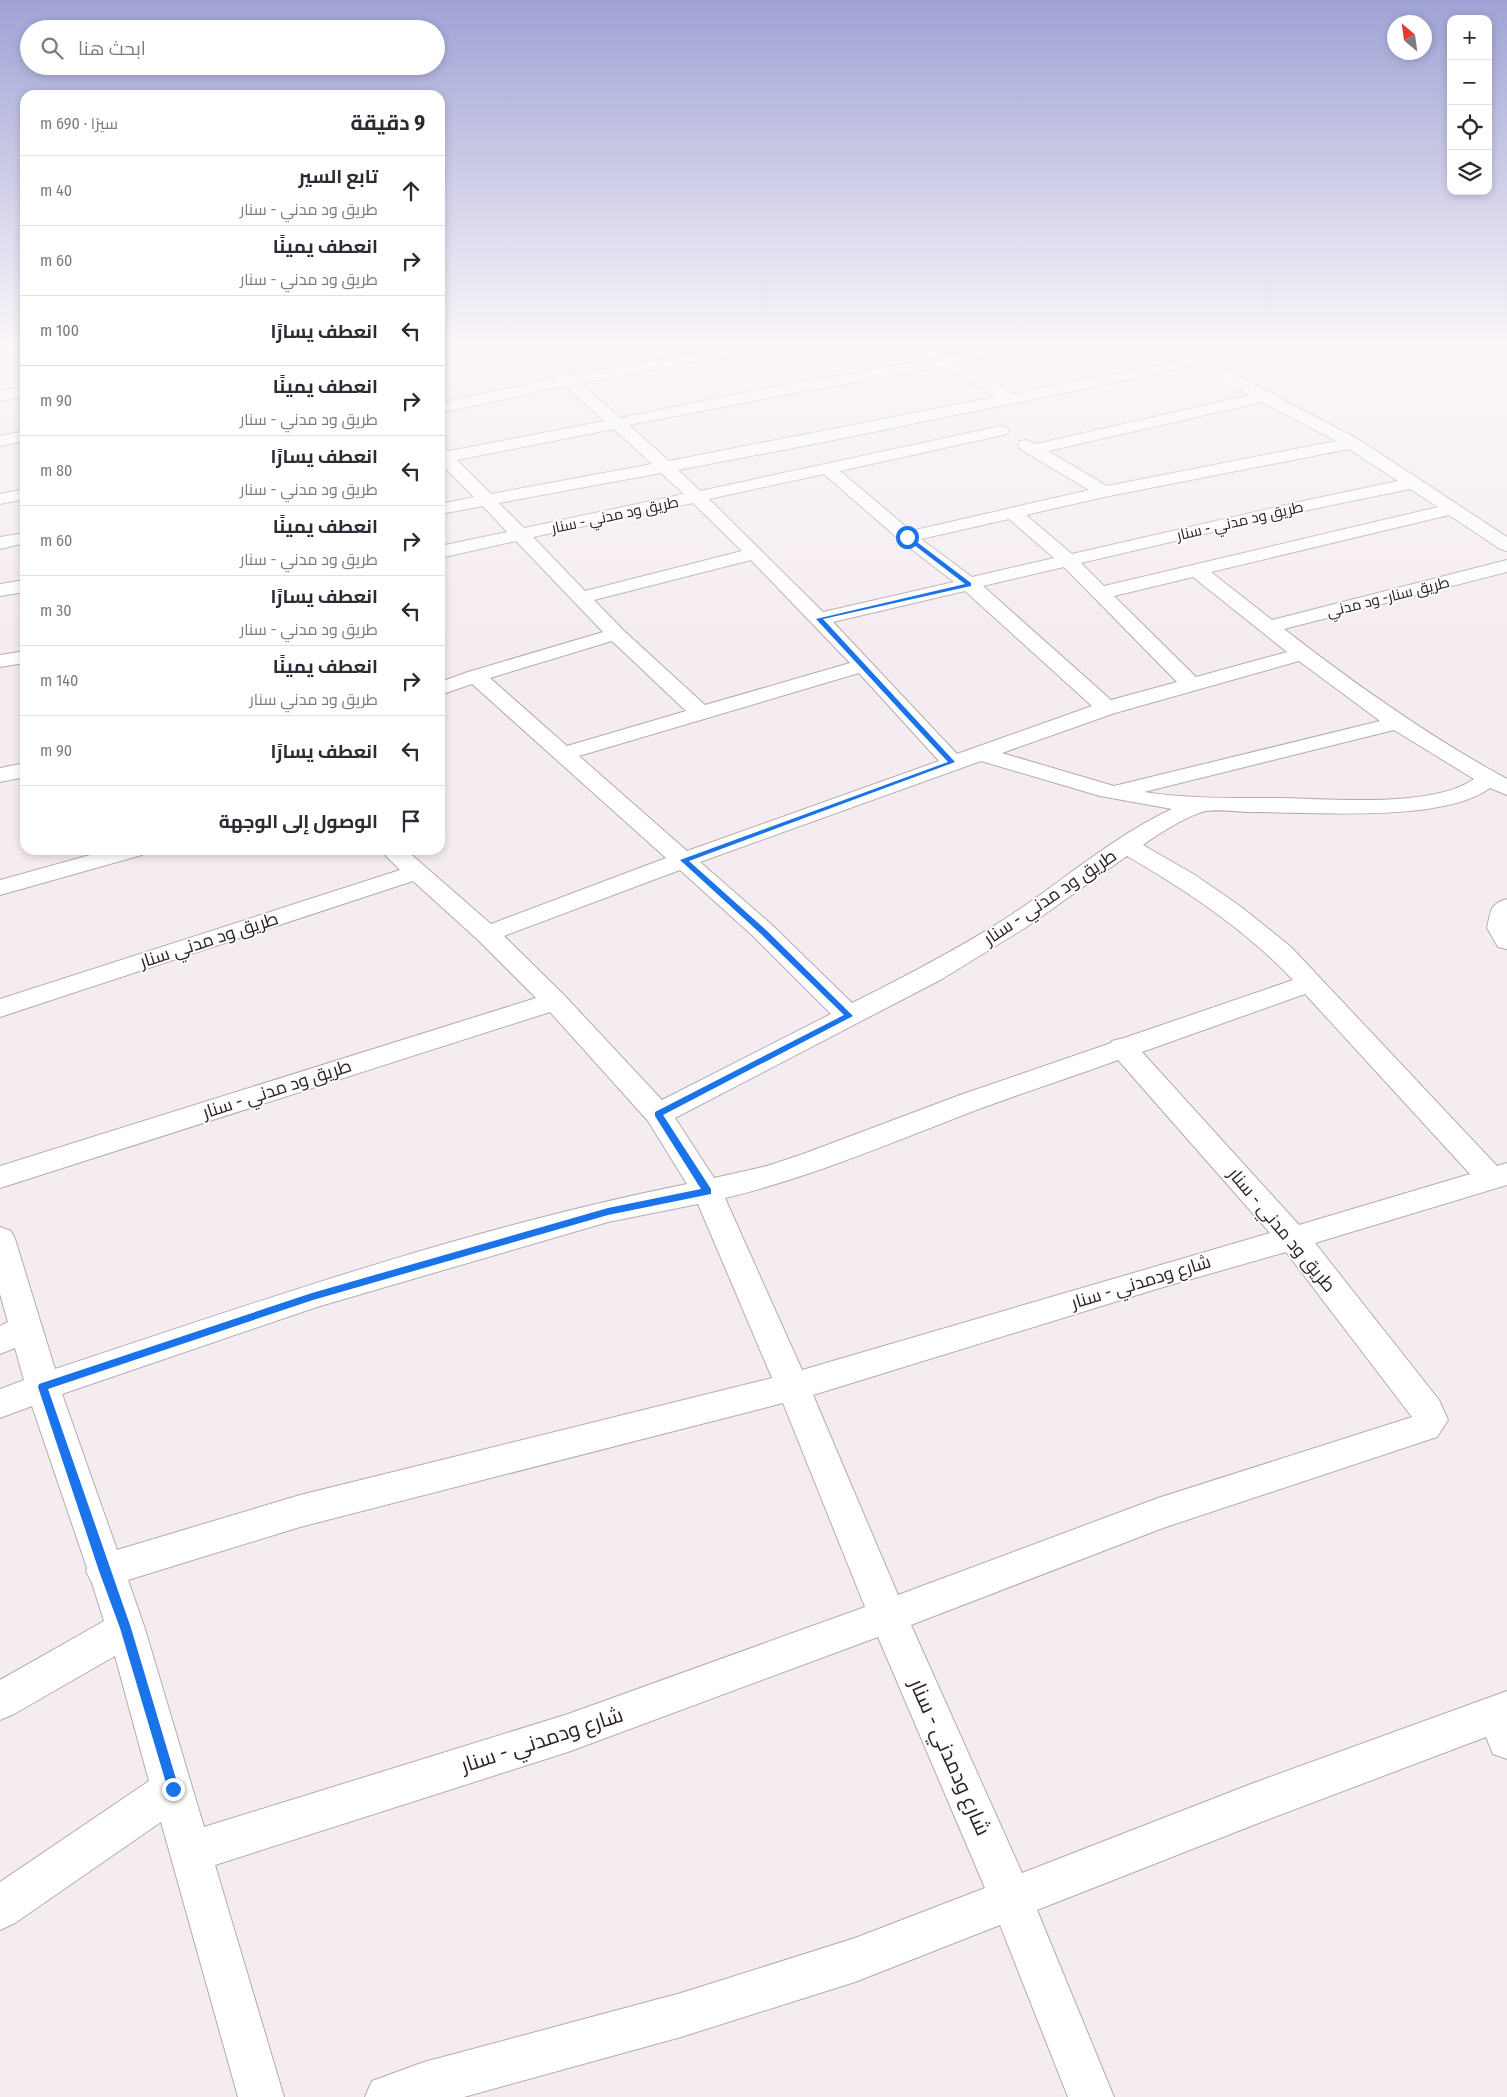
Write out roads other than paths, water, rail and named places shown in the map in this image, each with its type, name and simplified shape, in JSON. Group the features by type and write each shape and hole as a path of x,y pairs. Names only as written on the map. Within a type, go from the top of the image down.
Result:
{"street":[{"name":"طريق ود مدني - سنار","path":"445,455 528,440"},
{"path":"637,440 819,619 952,762"},
{"path":"445,508 803,440"},
{"name":"طريق ود مدني - سنار","path":"445,551 960,440"},
{"path":"1016,440 1104,492"},
{"path":"1034,450 1078,440"},
{"path":"1346,440 1507,545"},
{"path":"907,537 1104,492 1352,443"},
{"name":"طريق ود مدني - سنار","path":"445,460 582,597 616,634 700,712"},
{"path":"828,469 907,537 969,584 1107,708"},
{"name":"طريق ود مدني - سنار","path":"819,619 1413,483"},
{"path":"0,499 20,495"},
{"path":"1101,593 1452,509"},
{"path":"1013,513 1068,561 1192,684"},
{"path":"1190,533 1235,562"},
{"path":"0,543 20,539"},
{"path":"582,597 754,554"},
{"name":"طريق سنار- ود مدني","path":"1269,627 1507,566"},
{"path":"1197,571 1302,654 1398,723 1498,783"},
{"path":"0,590 20,587"},
{"path":"445,686 616,634"},
{"path":"486,934 952,762 1107,708 1302,654"},
{"path":"0,661 20,658"},
{"path":"563,754 700,712 862,666"},
{"path":"475,676 763,931 849,1016"},
{"path":"1112,793 1398,723"},
{"path":"978,753 1112,793 1155,801 1200,805 1368,806 1416,803 1448,798 1498,783"},
{"path":"0,775 20,771"},
{"path":"1126,845 1152,827 1200,805"},
{"name":"طريق ود مدني - سنار","path":"658,1114 933,973 1019,921 1126,845 1186,880 1231,911 1282,953 1498,1176"},
{"path":"0,888 116,855"},
{"path":"398,855 486,934 555,1001 658,1114 707,1191"},
{"name":"طريق ود مدني سنار","path":"0,1008 417,872"},
{"path":"1507,907 1504,909 1500,928 1507,941"},
{"path":"0,1404 43,1387 321,1294 608,1212 770,1176 813,1162 1122,1047 1311,983"},
{"name":"طريق ود مدني - سنار","path":"0,1176 555,1001"},
{"name":"طريق ود مدني - سنار","path":"1122,1047 1293,1238 1427,1410 1431,1420"},
{"name":"شارع ودمدني - سنار","path":"104,1571 300,1511 793,1387 1498,1176"},
{"name":"شارع ودمدني - سنار","path":"707,1191 793,1387 888,1616 1011,1899"},
{"path":"0,1239 14,1334 43,1387 104,1571 126,1628 261,2097"},
{"name":"شارع ودمدني - سنار","path":"192,1852 568,1733 888,1616 1158,1514 1425,1427 1431,1420"},
{"path":"0,1701 126,1628"},
{"path":"413,2093 681,2015 855,1960 1251,1805 1503,1722"},
{"path":"0,1908 173,1789"},
{"path":"1011,1899 1091,2097"}]}
